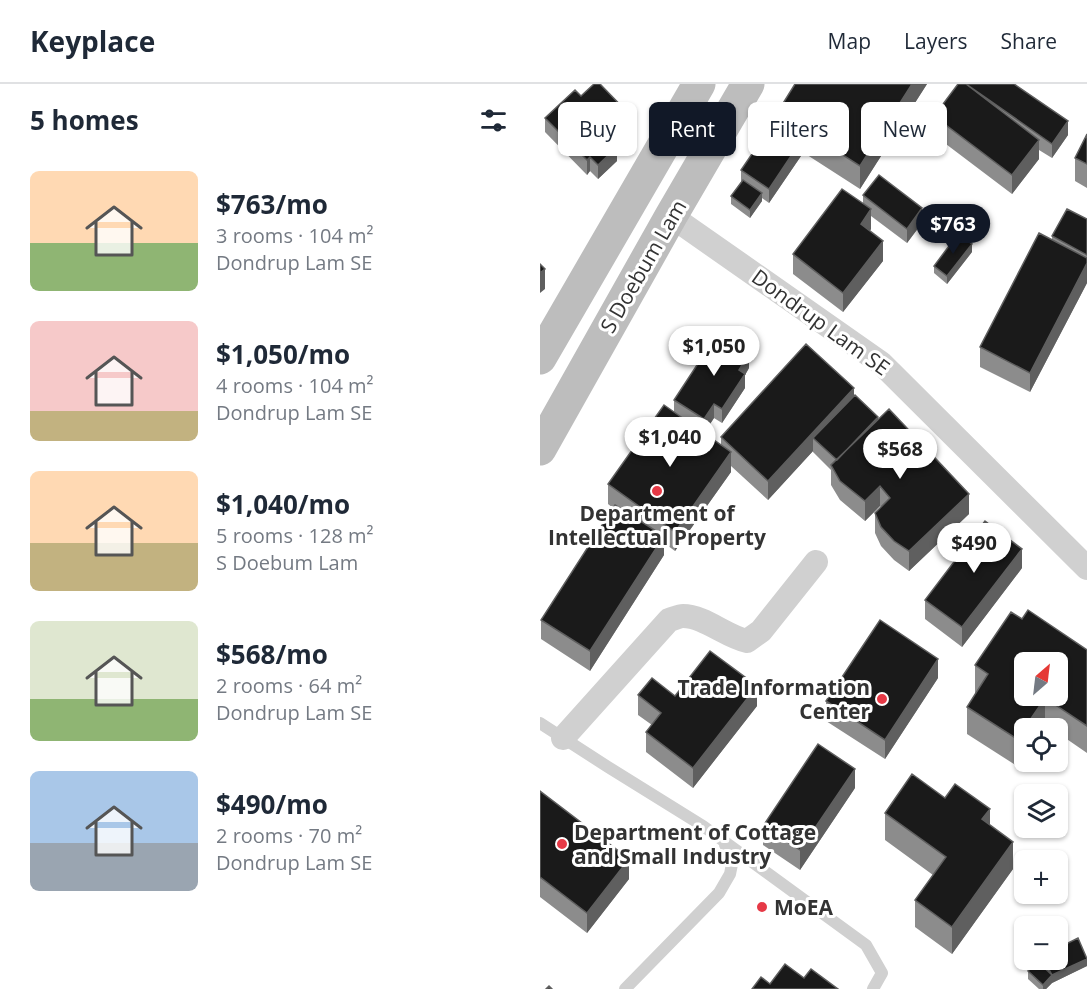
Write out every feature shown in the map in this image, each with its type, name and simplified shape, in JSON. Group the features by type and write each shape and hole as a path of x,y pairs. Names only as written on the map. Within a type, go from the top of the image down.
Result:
{"main road":[{"name":"S Doebum Lam","path":"540,358 699,84"},
{"name":"S Doebum Lam","path":"540,449 748,84"}],"street":[{"name":"Dondrup Lam SE","path":"671,216 881,363 1087,568"},
{"path":"563,738 669,620 684,616 747,641 761,631 816,562"}],"lane":[{"path":"540,723 671,805 866,945 882,973 873,989"},
{"path":"625,989 718,893 730,874 732,864 730,852 720,839"}],"building":[{"path":"594,84 600,84 617,102 562,102 575,90 581,96"},
{"path":"795,84 912,84 901,102 861,102 861,156 866,156 860,166 844,156 849,156 849,102 784,102"},
{"path":"958,84 966,84 1039,140 1012,175 947,126 947,102 944,102"},
{"path":"966,84 1014,84 1068,121 1052,144"},
{"path":"558,106 558,131 545,118"},
{"path":"1087,134 1087,164 1075,158"},
{"path":"583,156 608,156 598,165 590,157 587,160"},
{"path":"751,156 791,156 769,189 741,170"},
{"path":"879,175 922,208 907,229 863,195"},
{"path":"743,180 762,193 750,210 731,196"},
{"path":"842,189 871,209 861,224 883,241 843,293 793,254"},
{"path":"1067,209 1087,219 1087,255 1052,236"},
{"path":"1039,233 1087,258 1087,263 1030,373 980,347"},
{"path":"958,234 972,244 947,276 934,266"},
{"path":"718,333 749,353 739,370 745,374 722,409 714,404 704,419 674,400"},
{"path":"806,344 854,388 768,481 721,437"},
{"path":"855,395 878,417 837,460 813,438"},
{"name":"Department of Intellectual Property","path":"664,405 731,452 675,532 608,484"},
{"path":"889,409 969,494 909,551 894,541 881,527 875,513 890,498 880,486 865,501 840,481 831,465"},
{"path":"615,505 664,536 590,651 541,620"},
{"path":"985,521 1022,549 962,627 925,600"},
{"path":"1028,610 1087,650 1087,726 1057,706 1068,706 1068,652 1014,652 1014,706 1040,706 1031,718 1014,718 1014,737 967,707 988,674 975,665 1011,612 1022,619"},
{"name":"Trade Information Center","path":"880,620 938,659 885,740 826,701"},
{"path":"710,651 757,686 693,768 646,732 661,713 638,695 652,678 675,696"},
{"path":"818,744 855,769 800,850 763,826"},
{"path":"912,774 945,798 955,784 990,809 982,819 1013,842 952,927 915,900 946,857 885,813"},
{"name":"Department of Cottage and Small Industry","path":"540,791 629,859 587,913 540,877"},
{"path":"1078,938 1087,959 1068,968 1068,943"},
{"path":"785,964 804,978 811,969 838,989 752,989 761,977 770,984"},
{"path":"1047,970 1052,975 1043,985 1028,971"},
{"path":"1049,970 1063,970 1052,975"}],"place":[{"name":"Department of Intellectual Property","path":"657,491"},
{"name":"Trade Information Center","path":"882,699"},
{"name":"Department of Cottage and Small Industry","path":"562,844"},
{"name":"MoEA","path":"762,907"}]}
